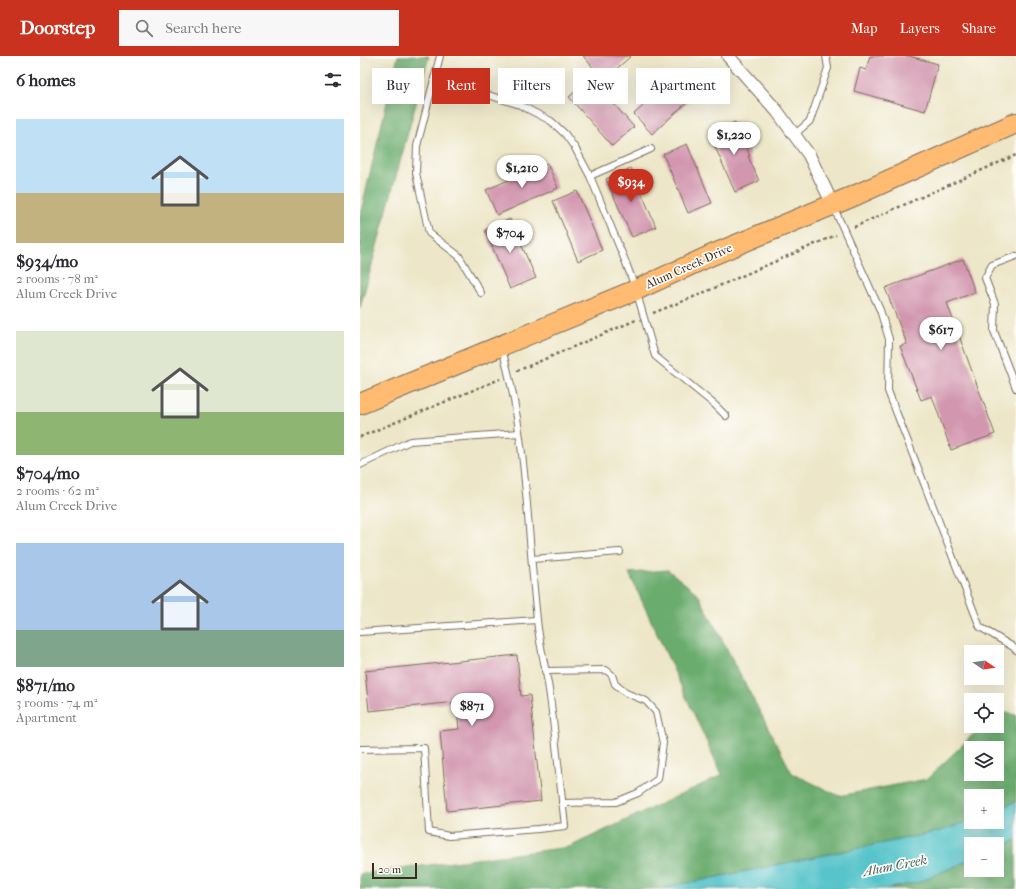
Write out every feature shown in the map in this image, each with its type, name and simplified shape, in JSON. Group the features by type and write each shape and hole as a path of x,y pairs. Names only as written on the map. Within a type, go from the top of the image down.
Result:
{"main road":[{"name":"Alum Creek Drive","path":"360,404 636,290 712,255 833,205 1016,123"}],"street":[{"path":"728,56 777,111 809,155 833,205"}],"lane":[{"path":"437,68 440,56"},
{"path":"794,135 810,121 828,68 826,56"},
{"path":"432,86 417,146 416,173 429,232 459,256 481,293"},
{"path":"490,96 520,105 551,121 565,134 575,148 590,176 626,263 636,290 654,356 716,405 726,416"},
{"path":"590,176 651,150"},
{"path":"833,205 880,310 889,339 888,391 980,628 1016,650"},
{"path":"1016,256 992,266 985,278 995,304 994,331 1016,388"},
{"path":"360,749 424,748 429,832 449,836 565,826 550,695 537,620 520,433 510,375 501,346"},
{"path":"360,465 410,441 520,433"},
{"path":"532,560 620,552"},
{"path":"360,632 537,620"},
{"path":"545,671 606,670 612,675 615,684 626,693 646,701 656,712 663,743 658,779 638,793 616,802 562,803"}],"path":[{"path":"360,437 696,296 1016,156"}],"green space":[{"path":"398,56 429,56 424,74 424,68 395,68"},
{"path":"387,104 416,104 360,308 360,215"},
{"path":"668,570 698,594 792,773 839,796 927,779 964,743 964,781 1004,781 1004,741 966,741 975,733 1004,733 1004,712 1016,715 1016,802 1004,806 1004,789 964,789 964,823 942,831 659,889 360,889 360,874 569,847 722,775 629,573"},
{"path":"1016,840 1016,889 886,889 919,882 964,862 964,877 1004,877 1004,845"}],"water":[{"name":"Alum Creek","path":"1016,802 1016,840 1004,845 1004,837 964,837 964,862 919,882 886,889 659,889 942,831 964,823 964,829 1004,829 1004,806"}],"building":[{"path":"583,56 631,56 618,68 594,68"},
{"path":"870,56 909,56 938,64 925,111 854,91 860,68 866,70"},
{"path":"573,94 573,102 569,97"},
{"path":"575,104 614,104 634,127 612,146"},
{"path":"645,104 685,104 652,134 634,114"},
{"path":"735,122 759,181 735,192 709,133"},
{"path":"687,144 712,203 688,213 663,154"},
{"path":"547,163 558,188 497,215 486,190"},
{"path":"631,168 656,227 632,237 606,179"},
{"path":"577,191 602,250 578,261 553,201"},
{"path":"510,219 536,278 510,289 485,230"},
{"path":"963,259 975,292 947,303 995,434 951,450 932,396 921,400 900,346 907,344 885,288"},
{"path":"517,655 521,696 530,695 541,801 447,811 440,731 459,729 456,702 369,711 365,671"}]}
